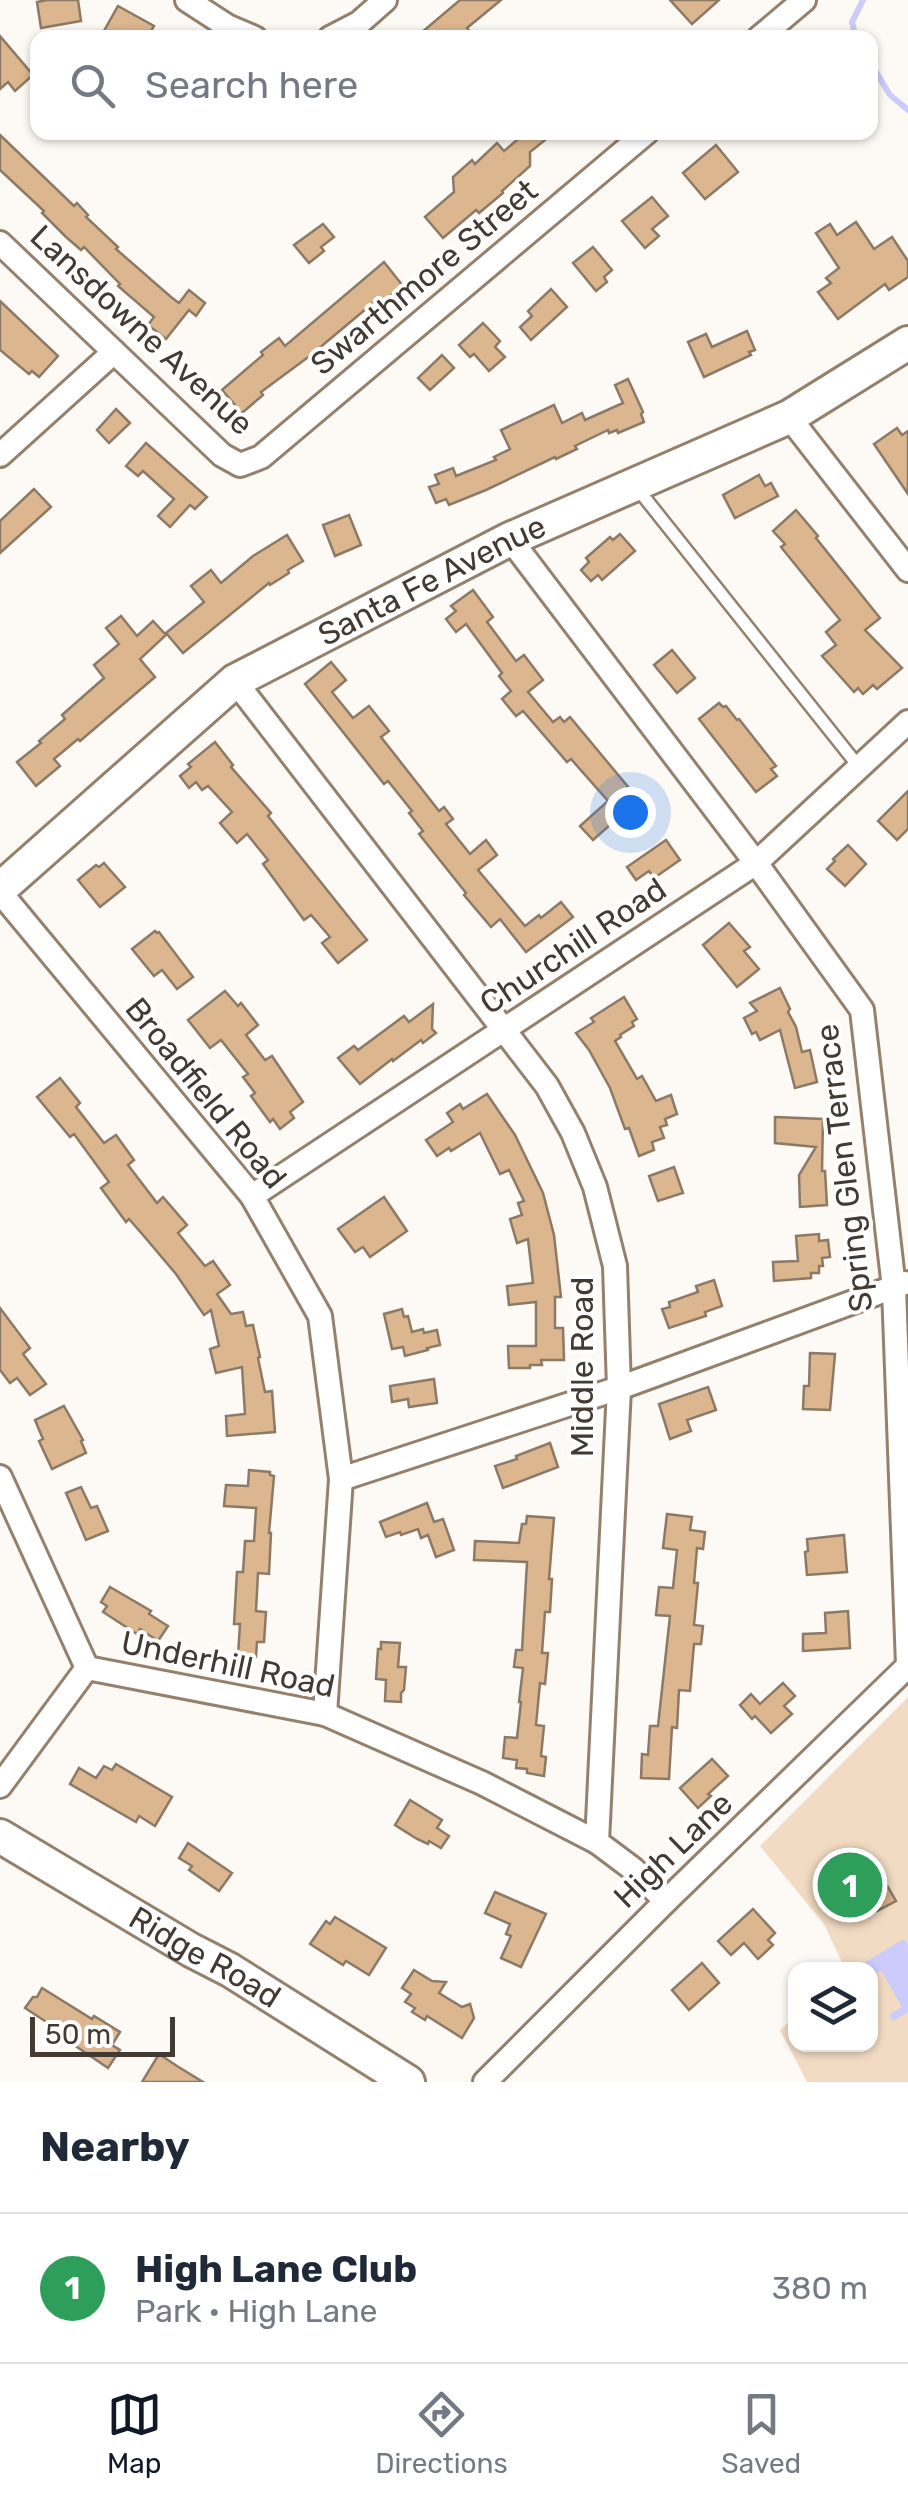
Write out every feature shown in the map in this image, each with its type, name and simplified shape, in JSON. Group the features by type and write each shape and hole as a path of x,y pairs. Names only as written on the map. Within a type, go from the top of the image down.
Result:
{"main road":[{"name":"Santa Fe Avenue","path":"0,890 235,680 510,539 789,417 908,343"},
{"name":"Ridge Road","path":"0,1836 230,1970 408,2082"}],"street":[{"path":"187,0 236,30"},
{"path":"345,30 385,0"},
{"path":"769,30 804,0"},
{"name":"Swarthmore Street","path":"240,465 261,457 637,140"},
{"name":"Lansdowne Avenue","path":"0,243 222,455 240,465"},
{"path":"0,455 114,352"},
{"path":"789,417 908,570"},
{"name":"Spring Glen Terrace","path":"510,539 756,863 862,1010 901,1285 908,1666"},
{"name":"Middle Road","path":"235,680 547,1086 595,1187 615,1266 618,1388 596,1842"},
{"name":"Churchill Road","path":"252,1196 756,863 908,722"},
{"name":"Broadfield Road","path":"0,890 252,1196 320,1316 342,1479 326,1714"},
{"path":"342,1479 618,1388 901,1285"},
{"name":"Underhill Road","path":"0,1478 88,1668 326,1714 482,1782 596,1842"},
{"name":"High Lane","path":"485,2082 908,1666"},
{"path":"0,1786 88,1668"},
{"path":"596,1842 666,1901"}],"lane":[{"path":"635,484 859,767"}],"shaded area":[{"path":"908,1697 908,2082 807,2082 791,2052 878,2052 878,1962 842,1962 824,1924 760,1846"},
{"path":"788,2023 788,2045 780,2030"}],"water":[{"path":"904,1939 908,1945 908,2012 893,2021 889,2015 902,2007 881,1970 878,1972 878,1962 865,1962"}],"building":[{"path":"78,0 81,21 41,28 37,2"},
{"path":"460,0 501,0 469,30 424,30"},
{"path":"670,0 719,0 692,24"},
{"path":"118,6 154,26 152,30 104,30"},
{"path":"0,36 30,71 30,78 15,91 8,82 0,89"},
{"path":"0,135 74,206 77,203 116,249 171,297 179,303 189,290 205,303 196,316 189,310 166,339 148,325 154,317 0,170"},
{"path":"517,140 545,140 530,152 530,166 503,193 443,238 425,217 454,192 453,177 472,160 475,164 497,143 504,151"},
{"path":"716,145 738,172 705,199 683,173"},
{"path":"652,197 668,216 652,229 659,236 645,248 622,221"},
{"path":"856,222 874,249 892,237 908,261 908,277 889,290 885,284 838,319 818,292 831,283 826,278 839,268 816,233 830,224 837,235"},
{"path":"323,224 334,237 309,263 294,245"},
{"path":"593,247 612,270 604,277 607,282 596,291 573,263"},
{"path":"384,262 403,286 383,302 379,298 261,392 263,395 242,413 222,390 263,355 261,352 279,338 285,346"},
{"path":"551,289 567,307 531,340 520,327 532,316 528,311"},
{"path":"0,301 58,356 39,377 32,371 29,374 0,350"},
{"path":"483,323 500,341 495,347 505,357 489,371 474,354 470,357 459,345"},
{"path":"747,331 755,350 749,352 751,355 704,377 688,342 706,334 712,347"},
{"path":"442,355 454,368 430,390 418,378"},
{"path":"628,379 644,422 618,433 608,430 556,459 449,505 446,499 436,503 429,487 439,484 435,475 453,468 456,476 496,460 494,457 510,449 501,430 554,405 562,423 582,413 585,420 623,403 615,385"},
{"path":"116,409 130,423 109,443 97,430"},
{"path":"897,428 902,435 908,431 908,494 874,444"},
{"path":"146,443 207,497 195,509 190,505 170,527 158,516 174,499 143,471 138,476 126,466"},
{"path":"759,475 765,486 771,483 778,496 735,518 723,495"},
{"path":"34,489 51,507 0,553 0,521"},
{"path":"796,510 880,618 865,630 902,668 877,689 873,685 863,694 858,688 854,692 822,656 836,645 826,632 840,620 781,547 785,544 773,531"},
{"path":"349,515 361,545 335,556 323,525"},
{"path":"620,534 635,551 602,580 598,575 591,581 581,570 589,562 586,558 610,537 613,540"},
{"path":"287,535 303,561 269,583 183,653 166,633 204,602 191,586 211,570 221,583 253,556"},
{"path":"473,590 493,617 487,622 516,661 524,655 543,680 528,692 553,722 560,717 564,722 570,717 629,788 624,793 634,804 593,840 580,826 608,801 571,759 567,762 523,711 516,716 502,699 511,691 499,676 502,673 466,624 456,632 446,619 456,611 451,606"},
{"path":"121,616 137,636 153,621 166,635 140,659 155,677 54,759 60,766 36,786 17,762 41,743 65,719 62,715 104,678 94,665 119,644 106,628"},
{"path":"672,650 695,678 677,693 654,665"},
{"path":"331,662 346,680 332,692 353,718 369,706 389,731 381,737 439,811 444,807 453,819 446,824 470,854 486,840 497,855 478,870 525,926 561,902 573,917 526,952 500,919 491,927 419,834 423,831 409,813 412,811 388,781 384,784 305,684"},
{"path":"719,703 739,719 776,766 771,769 777,776 756,792 699,719"},
{"path":"215,742 271,813 268,816 367,940 338,963 322,943 330,937 311,915 304,920 263,864 268,860 247,834 237,843 220,823 232,812 208,786 202,790 196,782 189,788 180,776 191,767 188,764"},
{"path":"908,791 908,829 897,840 878,821"},
{"path":"666,840 680,860 654,878 649,871 636,880 627,867"},
{"path":"848,845 866,864 845,886 827,869"},
{"path":"104,863 125,887 100,907 78,880"},
{"path":"729,923 750,947 744,951 759,969 737,987 703,945"},
{"path":"155,931 193,977 177,989 162,970 154,976 132,949"},
{"path":"780,988 802,1052 810,1050 817,1082 795,1088 780,1030 760,1040 744,1018 757,1011 750,1003"},
{"path":"225,991 238,1006 241,1003 258,1025 246,1035 265,1060 272,1056 303,1102 290,1112 294,1118 280,1129 251,1096 255,1093 243,1077 248,1074 221,1040 210,1048 188,1020"},
{"path":"624,997 637,1019 615,1041 637,1079 642,1076 656,1101 671,1095 677,1114 665,1119 667,1125 660,1127 664,1138 652,1142 654,1150 639,1156 610,1088 576,1033"},
{"path":"433,1004 432,1029 436,1033 360,1084 338,1058 354,1046 358,1050 404,1016 409,1022"},
{"path":"60,1078 80,1103 76,1107 104,1143 116,1135 134,1160 128,1165 157,1203 163,1197 187,1225 178,1233 205,1266 213,1261 230,1285 217,1294 231,1314 243,1312 246,1326 253,1325 265,1392 272,1391 275,1432 227,1436 226,1416 245,1414 242,1367 216,1373 210,1349 219,1346 211,1310 204,1315 176,1274 129,1219 126,1222 101,1188 109,1182 74,1134 70,1137 37,1097"},
{"path":"487,1094 515,1135 543,1193 554,1235 561,1297 555,1297 555,1328 563,1328 564,1360 541,1360 542,1365 530,1368 509,1368 508,1346 536,1346 536,1302 509,1305 507,1286 533,1283 528,1239 517,1243 510,1219 522,1215 518,1203 524,1201 509,1170 500,1174 480,1133 437,1156 426,1140 453,1122 447,1113 460,1104 463,1109"},
{"path":"775,1117 823,1119 822,1171 827,1205 800,1207 799,1175 816,1147 775,1143"},
{"path":"674,1167 683,1193 658,1201 649,1176"},
{"path":"384,1197 407,1231 370,1257 363,1247 355,1252 338,1229"},
{"path":"819,1234 819,1241 828,1240 830,1257 822,1258 819,1273 811,1273 811,1278 774,1281 773,1262 798,1261 796,1236"},
{"path":"714,1280 722,1306 705,1312 706,1316 669,1328 662,1309 670,1307 669,1302 698,1292 696,1286"},
{"path":"0,1308 30,1348 23,1354 46,1384 30,1395 17,1378 10,1383 0,1370"},
{"path":"402,1309 412,1332 437,1330 440,1345 405,1356 403,1347 392,1349 384,1314"},
{"path":"810,1353 835,1354 830,1410 803,1409 804,1386 809,1386"},
{"path":"434,1379 437,1403 409,1407 408,1399 392,1402 390,1386"},
{"path":"708,1387 716,1410 687,1420 691,1431 670,1439 659,1404"},
{"path":"64,1406 86,1453 52,1469 39,1441 43,1439 35,1420"},
{"path":"550,1443 558,1467 503,1488 495,1466"},
{"path":"249,1470 274,1476 269,1574 258,1573 256,1611 266,1612 264,1642 257,1642 256,1657 238,1656 240,1624 234,1624 237,1572 243,1572 245,1541 254,1541 256,1508 224,1506 226,1485 248,1486"},
{"path":"81,1487 91,1508 97,1506 108,1531 86,1540 66,1493"},
{"path":"427,1503 434,1522 443,1519 454,1550 436,1557 428,1535 421,1538 418,1529 386,1537 380,1522"},
{"path":"667,1514 692,1517 690,1530 705,1532 703,1549 697,1548 694,1583 698,1583 694,1625 703,1626 701,1644 694,1644 690,1691 679,1690 669,1779 641,1778 642,1754 648,1755 650,1726 658,1726 670,1616 656,1615 659,1587 673,1588 677,1550 663,1548"},
{"path":"527,1516 554,1518 550,1612 545,1612 542,1653 548,1653 536,1725 544,1726 544,1776 527,1773 527,1769 516,1768 517,1760 503,1758 505,1737 517,1738 523,1668 514,1667 516,1650 522,1650 527,1562 474,1560 475,1541 519,1543"},
{"path":"844,1535 847,1572 807,1575 807,1539"},
{"path":"110,1587 168,1626 158,1641 140,1629 137,1634 103,1612 107,1606 101,1602"},
{"path":"848,1611 850,1648 803,1651 803,1634 826,1633 825,1613"},
{"path":"381,1642 400,1643 398,1667 406,1667 401,1702 385,1701 386,1680 376,1679"},
{"path":"783,1683 795,1696 784,1706 792,1714 771,1733 740,1705 751,1694 760,1704"},
{"path":"712,1759 728,1776 698,1808 680,1788"},
{"path":"116,1764 172,1797 155,1826 139,1816 136,1822 70,1784 79,1768 96,1778 104,1766 112,1770"},
{"path":"410,1800 442,1820 437,1828 449,1836 441,1848 395,1825"},
{"path":"188,1843 232,1873 219,1891 179,1858"},
{"path":"881,1875 896,1901 877,1911 863,1885"},
{"path":"495,1892 546,1914 521,1967 501,1958 511,1936 506,1934 510,1924 485,1913"},
{"path":"753,1909 775,1933 768,1940 773,1945 758,1959 744,1943 731,1955 718,1941"},
{"path":"335,1917 386,1948 369,1975 346,1961 343,1965 310,1944 326,1921 330,1924"},
{"path":"702,1963 719,1983 689,2010 672,1990"},
{"path":"414,1970 432,1981 446,1982 439,1993 462,2007 470,2004 474,2018 462,2038 427,2016 425,2020 412,2012 415,2008 405,2002 411,1994 402,1988"},
{"path":"42,1988 120,2032 112,2045 120,2050 108,2068 25,2008"},
{"path":"159,2054 177,2066 203,2082 142,2082"}],"waterway":[{"path":"854,30 852,22 863,0"},
{"path":"878,75 890,95 908,110"}],"place":[{"name":"High Lane Club","path":"850,1885"}]}
